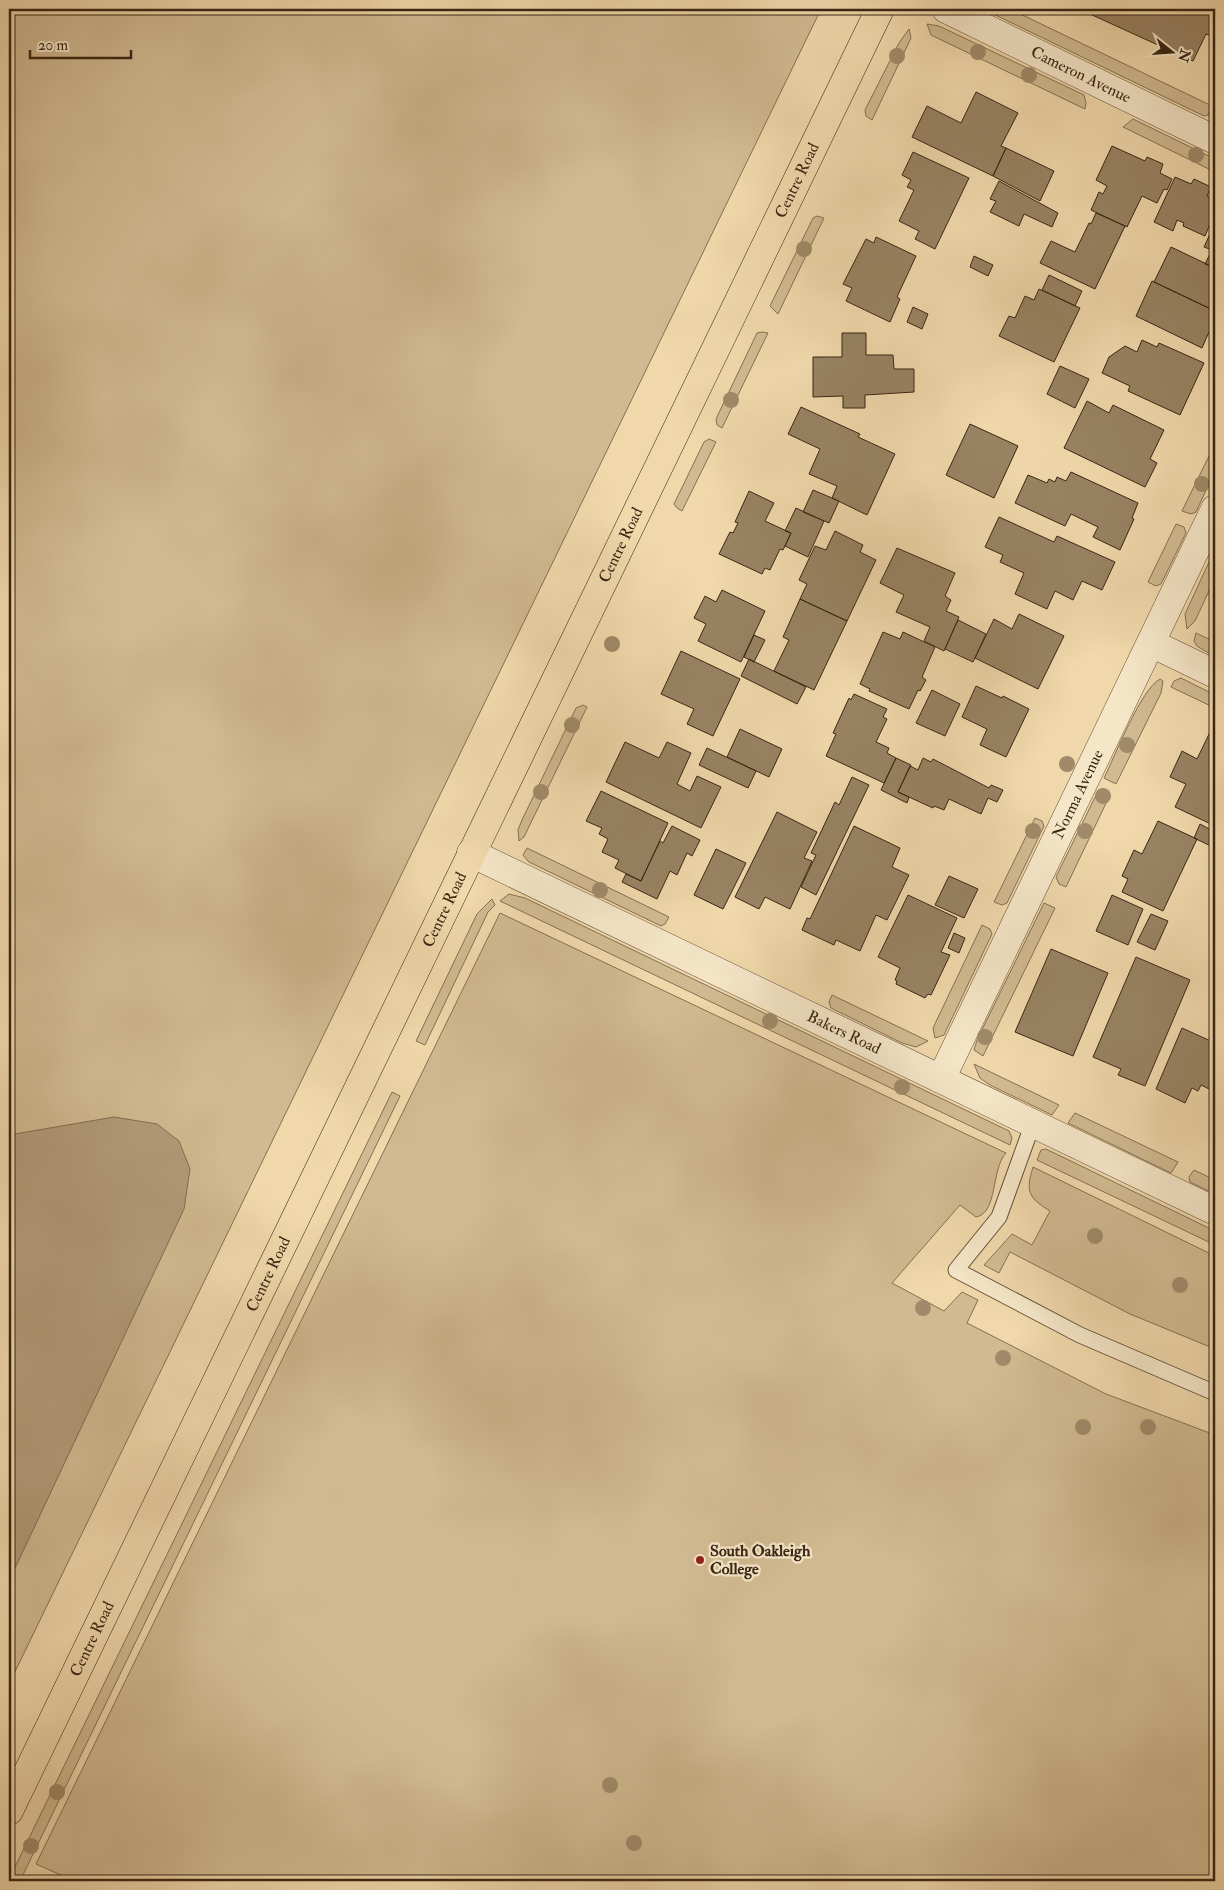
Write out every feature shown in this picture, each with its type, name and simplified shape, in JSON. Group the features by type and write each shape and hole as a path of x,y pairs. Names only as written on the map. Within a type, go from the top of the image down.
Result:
{"main road":[{"name":"Centre Road","path":"10,1805 880,9"}],"street":[{"name":"Cameron Avenue","path":"946,9 1215,140"},
{"name":"Norma Avenue","path":"941,1079 1215,509"},
{"path":"1151,643 1215,674"},
{"name":"Bakers Road","path":"471,853 1215,1211"}],"lane":[{"path":"1033,1123 999,1217 956,1270 1080,1335 1215,1394"}],"shaded area":[{"path":"9,9 821,9 9,1684"},
{"path":"983,9 1010,9 1212,106 1208,115 1204,116"},
{"path":"927,24 939,26 1084,95 1085,109 931,35"},
{"path":"909,29 911,38 872,120 866,116 865,110 899,43"},
{"path":"1133,119 1213,158 1215,172 1123,127"},
{"path":"817,216 824,218 778,314 770,306 813,218"},
{"path":"757,333 768,333 722,428 717,425 716,419"},
{"path":"709,439 716,442 682,511 674,504 704,442"},
{"path":"1210,454 1215,456 1215,471 1196,512 1191,514 1182,511"},
{"path":"1176,524 1184,527 1186,533 1161,584 1156,586 1148,582"},
{"path":"1215,549 1215,578 1195,621 1187,629 1185,614"},
{"path":"1196,633 1215,642 1215,657 1197,646 1194,641"},
{"path":"1181,678 1215,695 1215,708 1171,687 1174,681"},
{"path":"1160,679 1163,681 1161,693 1116,784 1104,778 1137,709 1153,685"},
{"path":"583,705 587,707 524,837 519,841 518,830 522,820 576,708"},
{"path":"1097,793 1108,799 1066,887 1059,884 1056,877"},
{"path":"1035,818 1042,821 1044,826 1007,903 1002,905 994,902"},
{"path":"527,848 669,917 665,924 661,926 529,862 523,855"},
{"path":"509,894 525,898 1009,1131 1012,1138 1010,1145 500,901"},
{"path":"492,899 495,905 488,912 425,1045 416,1041 477,914"},
{"path":"1044,903 1055,908 983,1056 974,1050 977,1040"},
{"name":"South Oakleigh College","path":"500,913 1006,1153 998,1169 988,1208 983,1214 976,1217 960,1205 892,1283 944,1311 962,1292 978,1300 967,1323 1106,1394 1215,1435 1215,1881 74,1881 36,1864"},
{"path":"982,925 990,929 992,934 944,1035 935,1038 933,1028"},
{"path":"832,995 928,1041 916,1047 902,1043 831,1008 829,1002"},
{"path":"974,1064 1059,1105 1052,1115 990,1085 980,1078"},
{"path":"392,1092 400,1096 20,1881 13,1881 13,1871"},
{"path":"1075,1113 1178,1162 1171,1173 1068,1123"},
{"path":"114,1117 157,1124 179,1141 190,1169 184,1209 9,1581 9,1135"},
{"path":"1046,1149 1215,1231 1215,1245 1037,1160 1041,1150"},
{"path":"1033,1167 1215,1256 1215,1349 1130,1314 1010,1252 999,1273 984,1265 1012,1234 1032,1245 1050,1211 1037,1202 1031,1194 1029,1183"},
{"path":"1194,1170 1215,1180 1215,1194 1190,1182 1189,1177"}],"building":[{"path":"1079,9 1215,9 1215,38 1206,34 1193,61"},
{"path":"976,92 1018,113 1001,146 1006,148 993,176 912,137 927,106 961,123"},
{"path":"1112,146 1145,161 1147,157 1163,164 1160,173 1172,179 1167,190 1164,189 1157,203 1142,196 1127,227 1091,210 1099,192 1103,194 1107,186 1096,180"},
{"path":"1006,148 1054,171 1040,201 993,176"},
{"path":"913,152 969,178 935,249 915,239 919,231 899,221 914,190 907,187 911,180 902,175"},
{"path":"1175,177 1191,184 1194,179 1211,187 1207,196 1215,200 1215,220 1212,219 1205,236 1183,226 1184,223 1177,220 1173,231 1154,222"},
{"path":"999,181 1058,213 1052,227 1024,214 1019,226 990,212 996,201 990,199"},
{"path":"1096,213 1125,226 1095,289 1040,263 1051,241 1075,252"},
{"path":"1215,223 1215,268 1205,264 1212,250 1204,247"},
{"path":"876,237 916,256 897,297 900,299 890,322 846,301 852,288 843,284 866,239 874,243"},
{"path":"1171,247 1215,268 1215,311 1154,282"},
{"path":"974,256 993,265 988,276 970,267"},
{"path":"1049,275 1082,291 1075,306 1042,290"},
{"path":"1152,281 1215,311 1215,333 1209,332 1202,348 1136,316"},
{"path":"1039,289 1080,308 1054,362 999,336 1009,316 1015,318 1025,296 1034,300"},
{"path":"913,307 928,314 922,329 907,322"},
{"path":"842,333 866,333 866,355 893,355 894,369 914,369 914,392 865,395 865,408 843,408 843,396 813,397 813,357 842,357"},
{"path":"1142,340 1157,347 1159,343 1204,363 1180,415 1128,391 1130,386 1102,373 1109,357 1125,346 1137,352"},
{"path":"1060,366 1089,379 1075,408 1047,394"},
{"path":"1087,401 1109,413 1113,405 1164,430 1150,459 1157,463 1145,487 1064,448"},
{"path":"801,407 860,434 858,437 895,454 867,515 832,498 837,486 809,474 820,449 788,434"},
{"path":"970,424 1018,446 994,498 946,475"},
{"path":"1071,472 1138,503 1132,518 1134,519 1120,550 1093,537 1098,527 1071,514 1065,526 1015,503 1028,475 1047,483 1049,479 1055,482 1057,477 1066,481"},
{"path":"813,490 839,501 829,523 803,512"},
{"path":"749,491 774,503 765,521 791,533 783,550 780,549 770,570 765,568 762,574 719,554 730,532 733,533 738,523 735,522"},
{"path":"796,508 824,521 808,557 785,546 791,533 785,531"},
{"path":"999,517 1054,542 1057,536 1115,562 1102,590 1082,581 1073,600 1055,591 1047,609 1015,594 1024,573 1000,562 1003,555 985,547"},
{"path":"835,531 863,545 860,552 876,560 847,621 800,599 807,584 799,580 815,546 826,550"},
{"path":"897,548 955,573 945,596 951,600 946,611 959,617 944,651 924,641 930,627 896,612 904,595 880,583"},
{"path":"722,590 765,611 741,662 698,641 706,624 694,618 705,596 716,602"},
{"path":"800,599 847,621 814,690 774,671 789,640 783,637"},
{"path":"1019,614 1064,636 1038,689 975,658 994,619 1012,629"},
{"path":"958,620 986,634 973,662 945,649"},
{"path":"883,632 900,639 903,632 935,647 922,677 926,680 920,691 918,690 909,709 869,691 870,689 860,684"},
{"path":"754,635 765,640 754,662 744,657"},
{"path":"681,651 740,679 713,736 687,724 694,709 661,694"},
{"path":"749,659 806,687 797,704 741,676"},
{"path":"976,686 1002,698 1003,696 1029,709 1006,757 980,745 987,729 962,717"},
{"path":"932,690 960,704 945,736 916,723"},
{"path":"854,694 887,709 883,717 887,719 876,742 889,748 887,753 896,758 884,783 826,756 836,734 833,733 849,698 851,700"},
{"path":"740,729 782,749 769,777 727,757"},
{"path":"1211,730 1215,732 1215,820 1213,825 1175,807 1186,784 1170,777 1182,751 1197,759"},
{"path":"625,742 659,758 667,742 691,753 677,784 690,791 697,776 721,787 701,828 606,782"},
{"path":"707,748 756,771 748,788 699,765"},
{"path":"896,758 911,765 898,792 909,797 907,803 881,790"},
{"path":"923,758 931,762 933,759 989,788 991,785 1003,790 997,802 988,798 981,814 949,799 944,810 934,806 933,808 898,792 910,766 918,770"},
{"path":"852,777 869,785 816,895 801,887 816,855 811,853 835,802 839,805"},
{"path":"601,791 668,823 641,881 615,868 619,860 602,852 608,839 599,834 602,828 586,821"},
{"path":"777,812 817,832 804,858 812,861 790,909 765,897 759,909 735,897"},
{"path":"1158,821 1197,839 1163,911 1122,892 1128,879 1122,876 1134,850 1142,854"},
{"path":"1200,824 1215,832 1215,848 1194,838"},
{"path":"672,826 700,840 692,856 687,853 677,875 670,871 657,899 622,882 626,874 641,881 660,841 663,843"},
{"path":"854,826 900,848 892,867 909,875 887,920 876,915 860,951 836,940 834,945 802,930 807,918 810,919"},
{"path":"716,849 746,863 723,909 694,895"},
{"path":"949,876 978,889 964,918 935,905"},
{"path":"908,895 957,918 941,952 950,955 931,995 928,994 925,998 896,984 897,981 895,980 900,968 878,957"},
{"path":"1112,895 1143,909 1128,945 1096,931"},
{"path":"1151,914 1168,921 1155,950 1137,942"},
{"path":"954,933 965,938 959,953 948,948"},
{"path":"1051,949 1108,973 1073,1056 1015,1032"},
{"path":"1136,957 1190,980 1145,1086 1118,1075 1121,1069 1093,1057"},
{"path":"1182,1028 1215,1043 1212,1060 1215,1062 1215,1092 1201,1085 1198,1091 1192,1088 1185,1103 1156,1089"},
{"path":"49,1876 61,1881 47,1881"}],"place":[{"name":"South Oakleigh College","path":"700,1560"}]}
